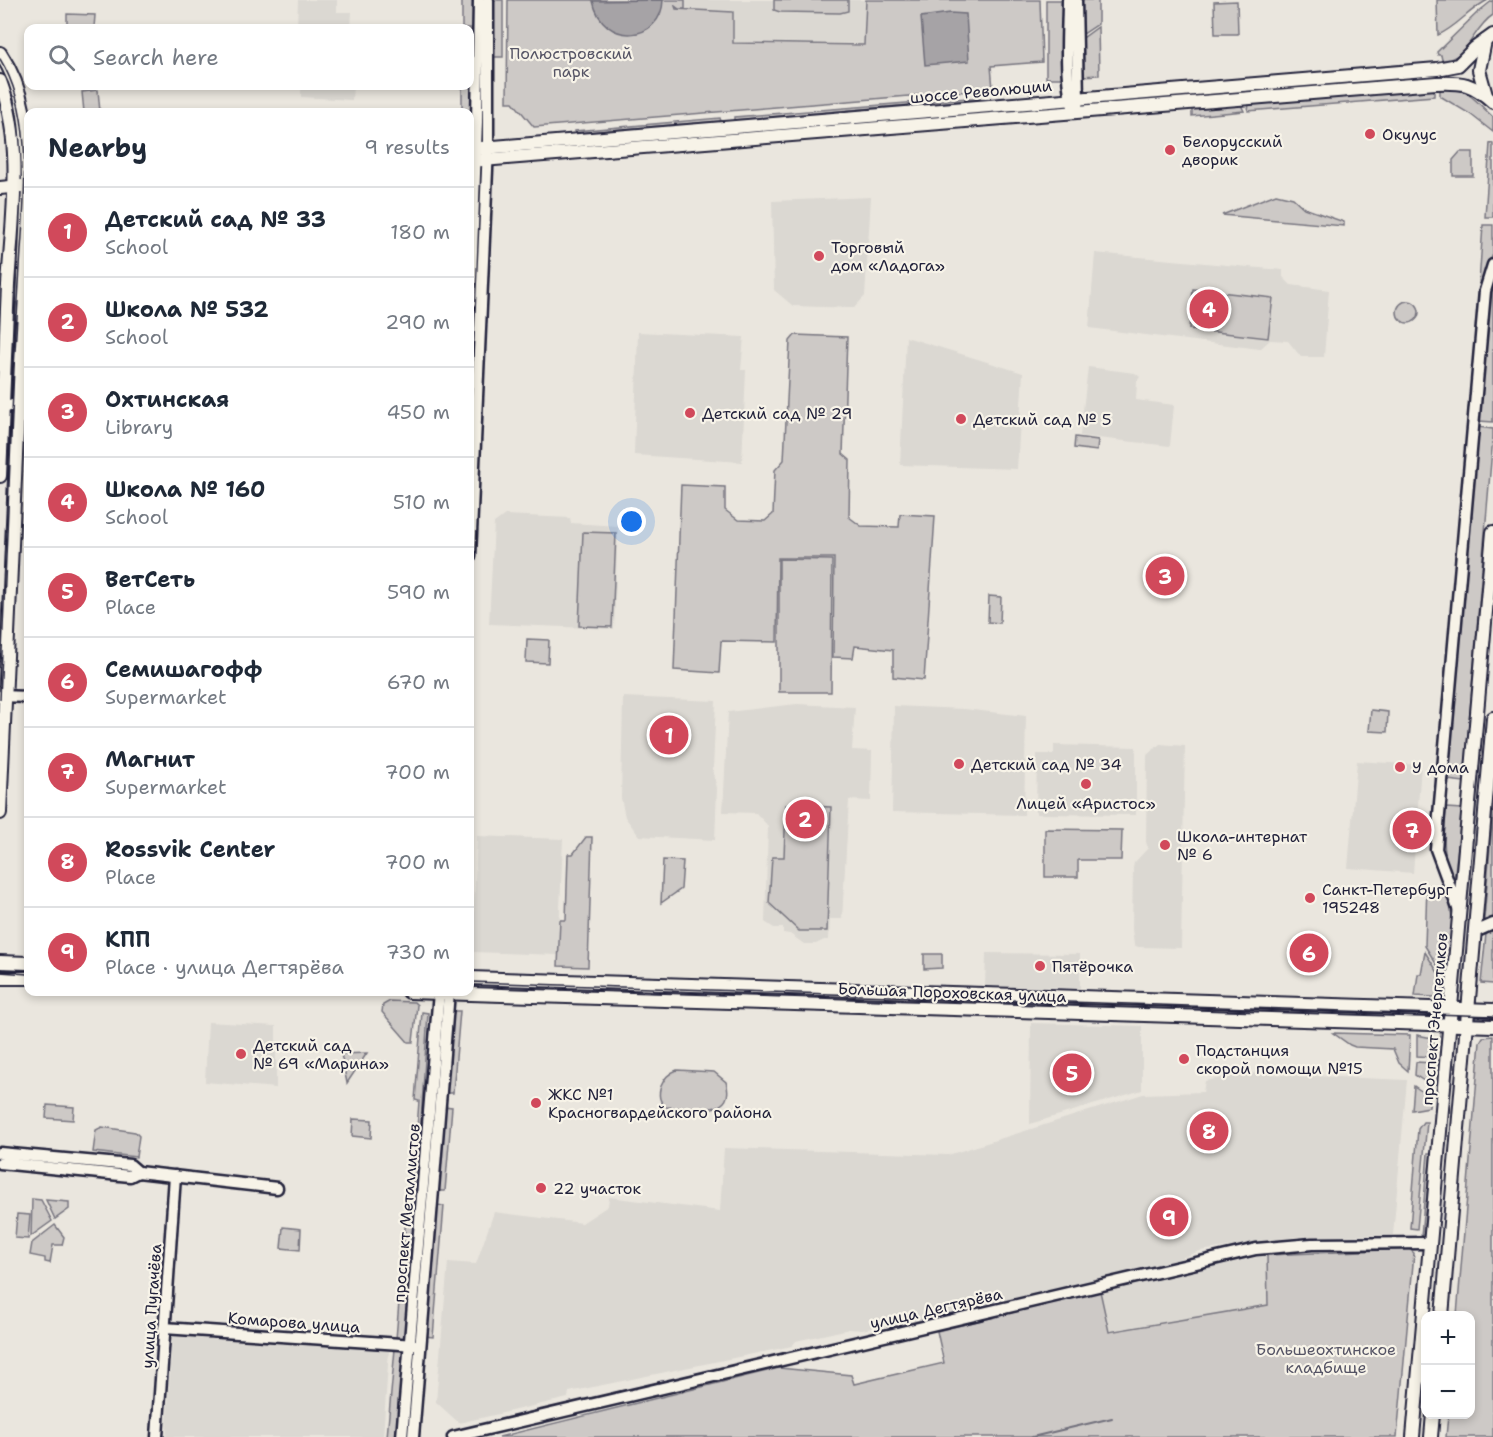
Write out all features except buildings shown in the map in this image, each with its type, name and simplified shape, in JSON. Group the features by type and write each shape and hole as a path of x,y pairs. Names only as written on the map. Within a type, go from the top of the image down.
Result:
{"main road":[{"name":"шоссе Революции","path":"478,154 1074,104 1451,68 1458,65 1489,38"},
{"name":"шоссе Революции","path":"1489,38 1479,70 1490,98"},
{"path":"0,53 12,70 18,87 24,123"},
{"path":"0,81 9,111 14,155 13,186 6,201 0,476"},
{"name":"шоссе Революции","path":"1074,104 1458,81 1464,82 1490,98"},
{"path":"0,188 24,185"},
{"path":"6,201 24,199"},
{"path":"0,813 3,696 24,363"},
{"name":"проспект Энергетиков","path":"1413,1437 1493,532"},
{"name":"проспект Энергетиков","path":"1442,1311 1493,718"},
{"path":"0,962 24,963"},
{"path":"0,978 24,978"},
{"name":"Большая Пороховская улица","path":"474,978 1493,1010"},
{"name":"Большая Пороховская улица","path":"474,993 1493,1026"},
{"path":"1431,1437 1433,1419"}],"street":[{"path":"474,341 479,0"},
{"path":"474,228 488,0"},
{"path":"1068,0 1074,104"},
{"path":"1074,104 1076,0"},
{"path":"1460,912 1436,849 1485,291 1493,265"},
{"path":"1,410 23,404"},
{"path":"3,696 24,697"},
{"path":"1475,932 1493,924"},
{"name":"проспект Металлистов","path":"402,1437 415,1345 444,996"},
{"path":"0,1153 130,1165 138,1173"},
{"path":"0,1163 130,1176 138,1173 175,1176 277,1188"},
{"name":"улица Пугачёва","path":"157,1437 175,1176"},
{"name":"улица Дегтярёва","path":"453,1437 1256,1249 1311,1244 1430,1243"},
{"name":"Комарова улица","path":"164,1328 415,1345"},
{"name":"проспект Металлистов","path":"413,1437 415,1345"}],"shaded area":[{"path":"298,0 337,0 337,12 352,12 351,24 297,24"},
{"path":"663,0 660,14 653,24 643,31 631,34 608,27 599,16 593,1"},
{"path":"673,0 866,0 865,44 734,42 734,11 679,9"},
{"path":"950,13 966,14 969,61 925,65 921,17"},
{"path":"301,90 353,90 352,100 301,97"},
{"path":"871,197 865,296 854,308 793,306 774,290 772,201"},
{"path":"1095,253 1283,270 1283,277 1291,285 1329,290 1324,357 1301,357 1288,341 1270,340 1260,349 1089,328"},
{"name":"Детский сад № 29","path":"638,332 744,337 741,370 746,370 742,462 634,455"},
{"name":"Детский сад № 5","path":"906,337 1023,373 1017,469 900,465"},
{"name":"Детский сад № 5","path":"1088,367 1135,373 1140,377 1137,381 1136,400 1174,405 1170,446 1080,436"},
{"path":"505,515 570,518 571,523 618,526 614,629 489,624 494,523"},
{"path":"623,697 716,701 713,770 717,788 715,840 639,836 625,817 621,798"},
{"path":"797,704 855,707 852,750 872,751 871,801 849,800 842,919 830,919 829,940 816,944 804,944 790,934 783,933 783,928 774,928 765,922 768,826 756,813 723,812 728,712"},
{"name":"Детский сад № 34","path":"894,706 964,709 1026,716 1024,815 892,812"},
{"name":"Школа-интернат № 6","path":"1160,744 1185,746 1181,948 1138,947 1134,945 1132,929 1133,868 1134,863 1148,848 1146,842 1147,755"},
{"name":"Лицей «Аристос»","path":"1054,745 1136,747 1136,815 1036,814 1037,754 1054,754"},
{"path":"1357,761 1421,765 1413,873 1348,868"},
{"path":"477,836 563,839 558,955 474,952"},
{"path":"986,953 1080,954 1080,988 985,987"},
{"name":"Детский сад № 69 «Марина»","path":"208,1022 276,1026 276,1088 205,1082"},
{"path":"1031,1023 1142,1026 1142,1090 1030,1124"},
{"path":"1248,1073 1407,1080 1393,1235 1296,1237 1200,1251 1173,1261 917,1321 905,1321 862,1330 849,1329 796,1341 792,1346 569,1392 568,1398 459,1423 436,1402 448,1262 476,1264 494,1212 582,1223 608,1206 609,1197 720,1211 724,1148 948,1155 1143,1094 1203,1092 1205,1081"},
{"path":"1267,1255 1268,1305 1109,1333 1100,1291"},
{"path":"172,1336 389,1350 383,1437 166,1437"}],"green space":[{"path":"462,0 474,0 474,24 462,24"},
{"path":"492,0 503,0 503,57 492,57"},
{"name":"Полюстровский парк","path":"508,0 685,0 685,9 675,6 676,9 733,12 733,43 864,45 866,0 1040,0 1042,62 991,66 993,89 534,127 513,102 507,102"},
{"path":"774,0 848,0 848,11 840,13 780,12 774,10"},
{"path":"1046,0 1063,0 1063,78 1046,78"},
{"path":"1080,0 1098,0 1098,24 1080,36"},
{"path":"1437,0 1488,0 1438,35"},
{"path":"1493,0 1493,15 1458,55 1442,60 1441,55 1437,52"},
{"path":"1237,1 1238,34 1215,34 1214,2"},
{"path":"67,14 95,15 94,24 67,24"},
{"path":"1098,27 1099,75 1081,76 1083,38"},
{"path":"1434,88 1434,96 1248,111 1249,104"},
{"path":"1440,88 1458,90 1475,99 1493,117 1493,132 1470,114 1440,96"},
{"path":"98,90 100,108 84,108 82,92"},
{"path":"462,90 472,90 472,108 462,108"},
{"path":"980,97 980,99 734,120 734,117"},
{"path":"1241,105 1244,111 1192,116 1192,109"},
{"path":"720,118 721,121 575,133 575,131"},
{"path":"1490,143 1493,144 1493,217 1485,217"},
{"path":"1460,152 1473,152 1473,176 1453,176 1453,160"},
{"path":"1276,194 1293,198 1304,208 1344,222 1344,226 1222,215"},
{"path":"1483,225 1493,225 1493,254 1481,284 1479,284"},
{"path":"1493,278 1493,422 1479,421 1490,290"},
{"path":"1193,289 1273,298 1268,338 1189,329"},
{"path":"1408,301 1416,304 1419,312 1416,320 1408,323 1400,320 1397,312 1400,304"},
{"path":"795,335 847,337 843,454 850,460 849,517 861,526 899,527 900,514 935,516 924,680 893,677 893,650 855,646 853,658 833,657 834,558 778,558 777,642 721,641 719,673 674,670 681,485 725,487 725,510 738,520 765,521 773,514 775,470 784,460 790,341"},
{"path":"1478,427 1493,429 1493,437 1464,782 1448,780"},
{"path":"1075,437 1098,440 1097,451 1074,448"},
{"path":"583,532 616,533 612,627 579,626"},
{"path":"779,559 832,560 831,692 779,692"},
{"path":"989,596 1001,597 1000,623 988,622"},
{"path":"527,639 549,640 548,663 526,662"},
{"path":"1371,710 1388,712 1387,732 1369,731"},
{"path":"786,805 831,807 827,931 799,931 769,903 772,857 784,857"},
{"path":"1446,808 1462,809 1454,881 1445,855"},
{"path":"1493,812 1493,919 1486,922 1484,919"},
{"path":"1045,829 1122,830 1121,860 1078,860 1078,877 1045,877"},
{"path":"586,837 592,837 588,967 558,966 560,920 566,920 568,854 573,854"},
{"path":"663,860 683,861 681,889 661,903"},
{"path":"1427,885 1445,888 1449,899 1452,932 1449,978 1445,978 1425,946"},
{"path":"1493,930 1493,984 1481,983 1486,934"},
{"path":"1425,952 1444,982 1442,994 1434,997 1415,996 1418,974 1421,974"},
{"path":"924,954 942,954 942,968 924,969"},
{"path":"390,1001 414,1002 417,1005 413,1042 408,1042 382,1012 383,1005"},
{"path":"452,1011 460,1011 453,1093 445,1093"},
{"path":"422,1012 428,1013 417,1182 410,1182 410,1172 414,1171 419,1101 415,1100"},
{"path":"1333,1033 1410,1035 1408,1071 1399,1063 1393,1049 1355,1047"},
{"path":"1417,1035 1432,1038 1435,1045 1434,1057 1417,1056"},
{"path":"1493,1036 1493,1437 1446,1437 1448,1419 1475,1419 1475,1311 1457,1311 1480,1042 1483,1037"},
{"path":"367,1053 347,1083 341,1054"},
{"path":"1416,1062 1433,1063 1432,1080 1424,1081 1415,1075"},
{"path":"677,1070 714,1072 726,1082 728,1094 724,1102 708,1109 666,1107 660,1097 661,1086 667,1076"},
{"path":"1414,1086 1430,1097 1429,1107 1412,1110"},
{"path":"47,1105 74,1107 73,1120 46,1118"},
{"path":"444,1106 452,1107 445,1191 437,1191"},
{"path":"353,1119 372,1120 371,1138 352,1136"},
{"path":"1423,1122 1427,1122 1417,1229 1410,1228 1418,1129"},
{"path":"102,1127 135,1132 139,1136 136,1157 93,1152 96,1130"},
{"path":"1428,1153 1431,1153 1421,1237"},
{"path":"32,1199 41,1200 52,1221 31,1236"},
{"path":"46,1200 69,1202 69,1209 55,1219"},
{"path":"407,1204 416,1204 405,1339 396,1339"},
{"path":"436,1205 444,1206 433,1337 425,1336"},
{"path":"17,1214 30,1215 28,1239 15,1238"},
{"path":"55,1225 64,1237 62,1245 53,1245 50,1263 45,1262 45,1258 30,1255 32,1243"},
{"path":"283,1227 301,1229 300,1250 281,1248"},
{"name":"Большеохтинское кладбище","path":"1409,1249 1414,1253 1397,1437 499,1437 779,1368 851,1375 854,1384 944,1363 937,1331 1100,1291 1109,1332 1268,1305 1267,1255"},
{"path":"395,1349 404,1349 397,1437 387,1437"}],"waterway":[{"path":"1032,1437 1112,1418"}],"tram line":[{"path":"0,59 11,80 18,103 24,152"},
{"path":"0,699 14,368 24,202"},
{"path":"0,972 24,974"},
{"path":"474,982 1493,1016"}],"place":[{"name":"Окулус","path":"1370,134"},
{"name":"Белорусский дворик","path":"1170,150"},
{"name":"Торговый дом «Ладога»","path":"819,256"},
{"name":"Школа № 160","path":"1209,309"},
{"name":"Детский сад № 29","path":"690,413"},
{"name":"Детский сад № 5","path":"961,419"},
{"name":"Охтинская","path":"1165,576"},
{"name":"Детский сад № 33","path":"669,735"},
{"name":"Детский сад № 34","path":"959,764"},
{"name":"У дома","path":"1400,767"},
{"name":"Лицей «Аристос»","path":"1086,784"},
{"name":"Школа № 532","path":"805,819"},
{"name":"Магнит","path":"1412,830"},
{"name":"Школа-интернат № 6","path":"1165,845"},
{"name":"Санкт-Петербург 195248","path":"1310,898"},
{"name":"Семишагофф","path":"1309,953"},
{"name":"Пятёрочка","path":"1040,966"},
{"name":"Детский сад № 69 «Марина»","path":"241,1054"},
{"name":"Подстанция скорой помощи №15","path":"1184,1059"},
{"name":"ВетСеть","path":"1072,1073"},
{"name":"ЖКС №1 Красногвардейского района","path":"536,1103"},
{"name":"Rossvik Center","path":"1209,1131"},
{"name":"22 участок","path":"541,1188"},
{"name":"КПП","path":"1169,1217"}]}
